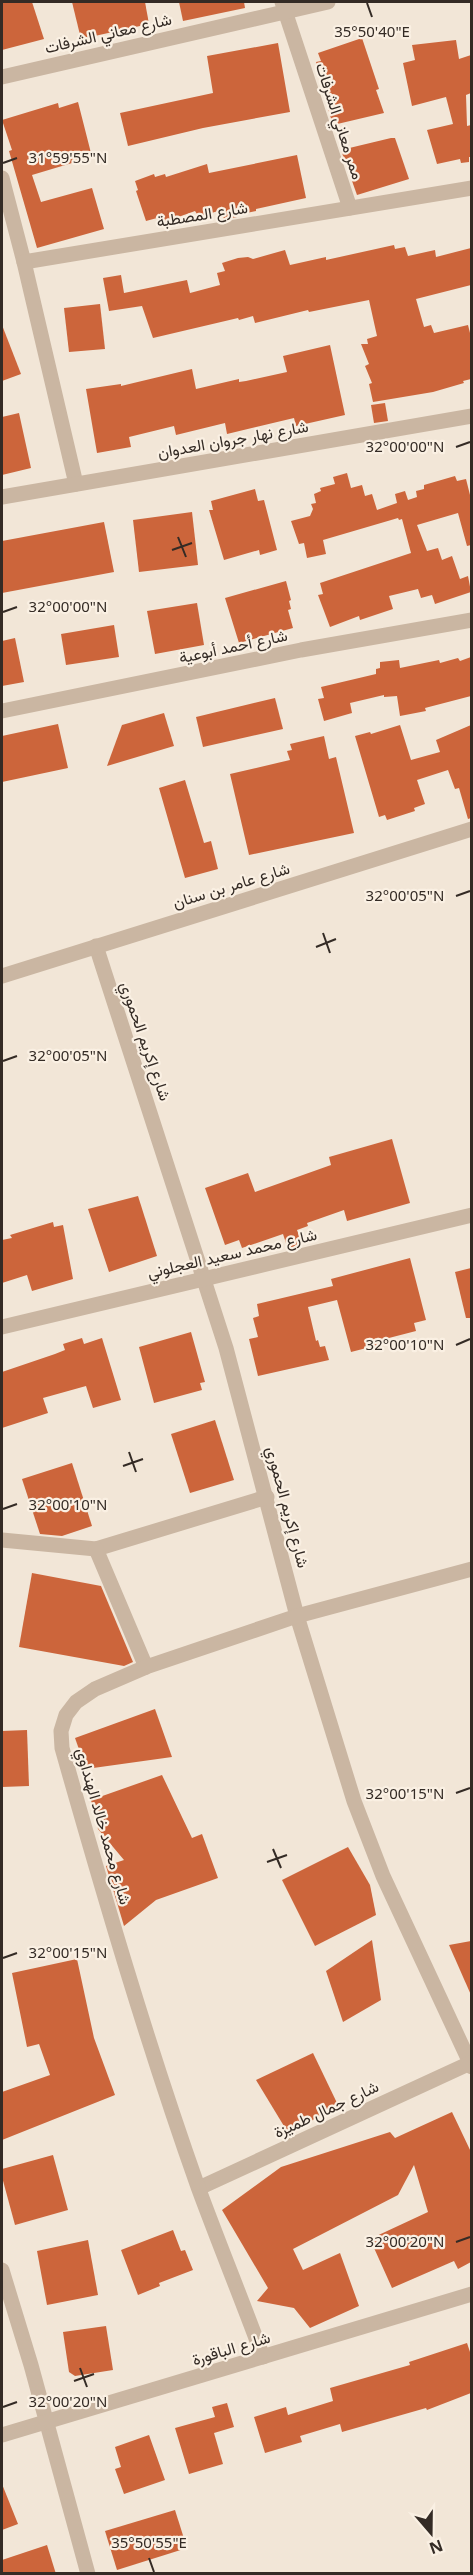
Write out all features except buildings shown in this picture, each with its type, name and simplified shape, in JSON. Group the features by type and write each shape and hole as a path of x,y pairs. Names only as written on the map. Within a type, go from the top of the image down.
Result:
{"street":[{"name":"شارع معاني الشرفات","path":"2,77 284,6 328,2"},
{"name":"ممر معاني الشرفات","path":"284,6 350,208"},
{"path":"2,178 76,484"},
{"name":"شارع المصطبة","path":"24,262 471,188"},
{"name":"شارع نهار جروان العدوان","path":"2,497 471,416"},
{"name":"شارع أحمد أبوعية","path":"2,711 300,650 471,620"},
{"name":"شارع عامر بن سنان","path":"2,976 471,829"},
{"name":"شارع إكريم الحموري","path":"96,946 238,1388 297,1616 354,1802 471,2065"},
{"name":"شارع محمد سعيد العجلوني","path":"2,1328 471,1215"},
{"path":"2,1540 96,1549 267,1497"},
{"path":"96,1549 146,1667"},
{"name":"شارع محمد خالد الهنداوي","path":"263,2357 199,2188 110,1914 63,1748 61,1731 66,1715 76,1702 95,1689 146,1667 297,1616 471,1569"},
{"name":"شارع جمال طميزة","path":"199,2188 471,2065"},
{"path":"2,2270 88,2574"},
{"name":"شارع الباقورة","path":"2,2435 46,2424 471,2294"}]}
